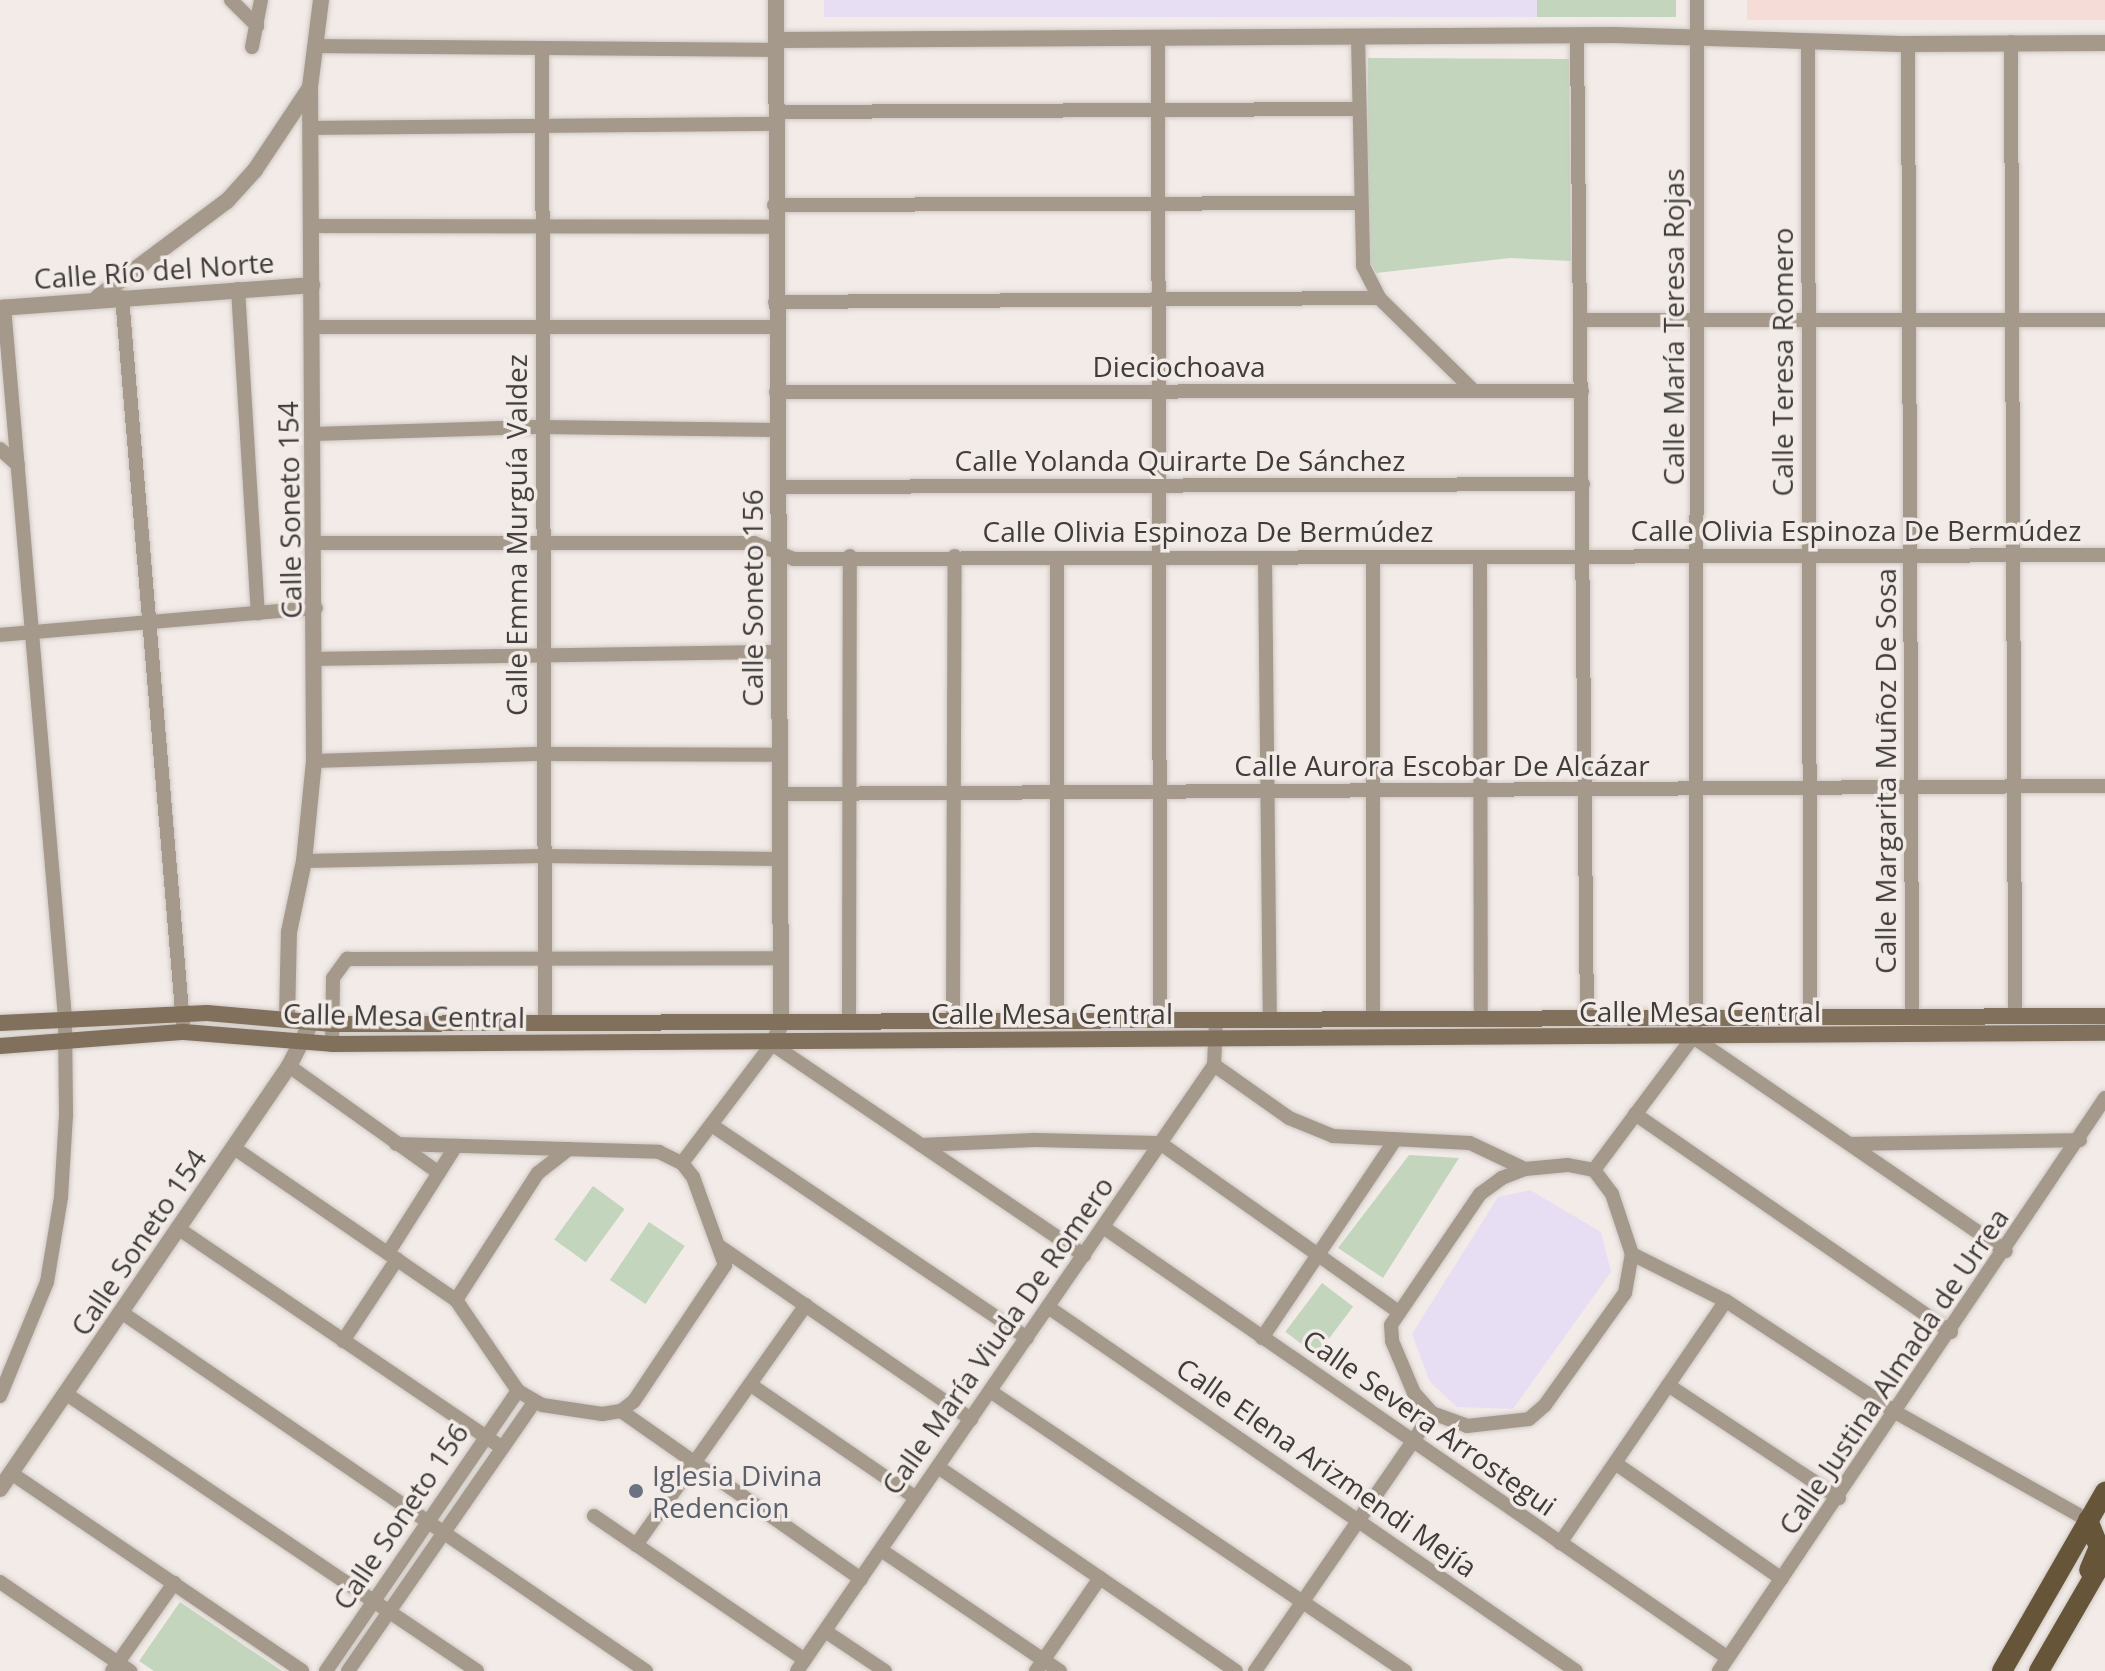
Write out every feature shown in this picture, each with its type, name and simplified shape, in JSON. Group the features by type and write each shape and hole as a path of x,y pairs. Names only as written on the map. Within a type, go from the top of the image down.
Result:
{"main road":[{"name":"Calle Mesa Central","path":"0,1023 183,1013 287,1018 333,1024 2105,1016"},
{"name":"Calle Mesa Central","path":"0,1046 184,1032 332,1044 2105,1033"},
{"path":"2002,1671 2105,1492"},
{"path":"2072,1614 2099,1547 2088,1520"},
{"path":"2039,1671 2105,1557"}],"street":[{"path":"231,0 257,26"},
{"path":"252,47 261,0"},
{"name":"Calle Soneto 154","path":"287,1018 289,932 304,861 314,761 316,608 310,87 321,0"},
{"name":"Calle Soneto 156","path":"682,1163 774,1042 781,1023 774,227 776,0"},
{"name":"Calle María Teresa Rojas","path":"1693,1037 1696,1018 1699,790 1697,0"},
{"path":"316,46 542,48 1577,35 1908,44 2105,43"},
{"path":"1577,35 1585,557 1587,1019"},
{"path":"1358,37 1358,203 1363,266 1379,298 1473,390"},
{"path":"1158,39 1157,488 1164,793 1160,1021"},
{"name":"Calle Teresa Romero","path":"1808,41 1810,1018"},
{"path":"2011,42 2015,1016"},
{"name":"Calle Margarita Muñoz De Sosa","path":"1908,44 1912,1017"},
{"name":"Calle Emma Murguía Valdez","path":"542,48 541,427 544,544 541,656 545,1021"},
{"path":"96,299 227,201 255,170 310,87"},
{"path":"310,128 1358,109"},
{"path":"774,205 1358,203"},
{"path":"311,226 774,227"},
{"name":"Calle Río del Norte","path":"2,307 312,285"},
{"path":"238,289 258,613"},
{"path":"122,297 184,1032"},
{"path":"775,302 1379,298"},
{"path":"0,1396 42,1296 56,1242 66,1115 65,1018 2,307"},
{"path":"1582,320 2105,320"},
{"path":"313,327 775,327"},
{"name":"Dieciochoava","path":"776,392 1582,391"},
{"path":"314,434 541,427 777,430"},
{"path":"0,449 18,465"},
{"name":"Calle Yolanda Quirarte De Sánchez","path":"777,487 1157,488 1583,484"},
{"name":"Calle Olivia Espinoza De Bermúdez","path":"315,543 754,543 776,548 794,559 850,556 1160,559 2105,555"},
{"path":"849,1023 850,556"},
{"path":"953,1022 957,793 955,556"},
{"path":"1480,557 1477,789 1481,1019"},
{"path":"1057,558 1057,1022"},
{"path":"1265,558 1270,1020"},
{"path":"1373,558 1373,1020"},
{"path":"0,635 32,635 316,608"},
{"path":"316,659 777,652"},
{"path":"314,761 542,754 778,755"},
{"name":"Calle Aurora Escobar De Alcázar","path":"779,794 2105,786"},
{"path":"304,861 543,856 779,859"},
{"path":"332,1044 333,978 347,959 780,958"},
{"name":"Calle Soneto 154","path":"0,1489 289,1066 312,1021"},
{"name":"Calle María Viuda De Romero","path":"801,1666 1214,1065 1216,1021"},
{"path":"1594,1170 1693,1037 2006,1251"},
{"path":"774,1042 1084,1255"},
{"path":"1214,1065 1310,1130 1395,1140 1470,1143 1525,1169"},
{"path":"289,1066 439,1173"},
{"name":"Calle Justina Almada de Urrea","path":"1719,1671 1897,1413 2105,1098"},
{"path":"1635,1114 1951,1332"},
{"path":"713,1126 1027,1338"},
{"path":"921,1145 1034,1140 1160,1143 1397,1311"},
{"path":"1262,1338 1395,1140"},
{"path":"1852,1144 2080,1140"},
{"path":"234,1148 456,1300 518,1391 534,1402 602,1414 621,1411 634,1401 725,1265 693,1177 682,1163 659,1152 396,1144"},
{"path":"343,1341 456,1146"},
{"path":"456,1300 538,1173 570,1149"},
{"path":"1581,1165 1594,1170 1612,1194 1632,1254 1625,1293 1545,1405 1529,1419 1467,1426 1432,1413 1414,1393 1392,1341 1397,1311 1480,1194 1502,1178 1525,1169 1581,1165"},
{"name":"Calle Severa Arrostegui","path":"1103,1227 1262,1338 1415,1438 1560,1543 1728,1658"},
{"path":"179,1229 502,1448"},
{"path":"719,1246 971,1419"},
{"path":"1632,1254 1726,1301 1897,1413 2088,1520"},
{"path":"1560,1543 1726,1301"},
{"path":"636,1545 806,1305"},
{"name":"Calle Elena Arizmendi Mejía","path":"1048,1307 1576,1671"},
{"path":"121,1312 445,1530 646,1671"},
{"path":"751,1385 916,1498"},
{"path":"1668,1385 1839,1498"},
{"name":"Calle Soneto 156","path":"326,1671 518,1391"},
{"path":"990,1391 1405,1671"},
{"path":"65,1393 477,1671"},
{"name":"Calle Soneto 156","path":"348,1671 534,1402"},
{"path":"621,1411 861,1579"},
{"path":"1255,1671 1432,1413"},
{"path":"1615,1463 1782,1579"},
{"path":"938,1467 1236,1671"},
{"path":"11,1473 302,1671"},
{"path":"594,1516 801,1666"},
{"path":"881,1550 1040,1665 1060,1671"},
{"path":"1040,1665 1100,1578"},
{"path":"0,1582 120,1668 174,1583"},
{"path":"825,1631 885,1671"}],"shaded area":[{"path":"824,0 1537,0 1537,17 824,17"},
{"path":"1747,0 2105,0 2105,20 1747,20"},
{"path":"1530,1190 1601,1232 1611,1272 1513,1409 1457,1407 1430,1382 1412,1334 1498,1197"}],"green space":[{"path":"1537,0 1676,0 1676,17 1537,17"},
{"path":"1368,58 1569,59 1571,261 1510,258 1376,273 1366,256"},
{"path":"1409,1155 1459,1158 1383,1278 1338,1248"},
{"path":"593,1186 625,1209 586,1262 554,1239"},
{"path":"649,1222 685,1246 646,1304 610,1280"},
{"path":"1322,1283 1353,1306 1316,1355 1285,1332"},
{"path":"180,1602 282,1671 154,1671 139,1661"}],"place":[{"name":"Iglesia Divina Redencion","path":"636,1491"}]}
